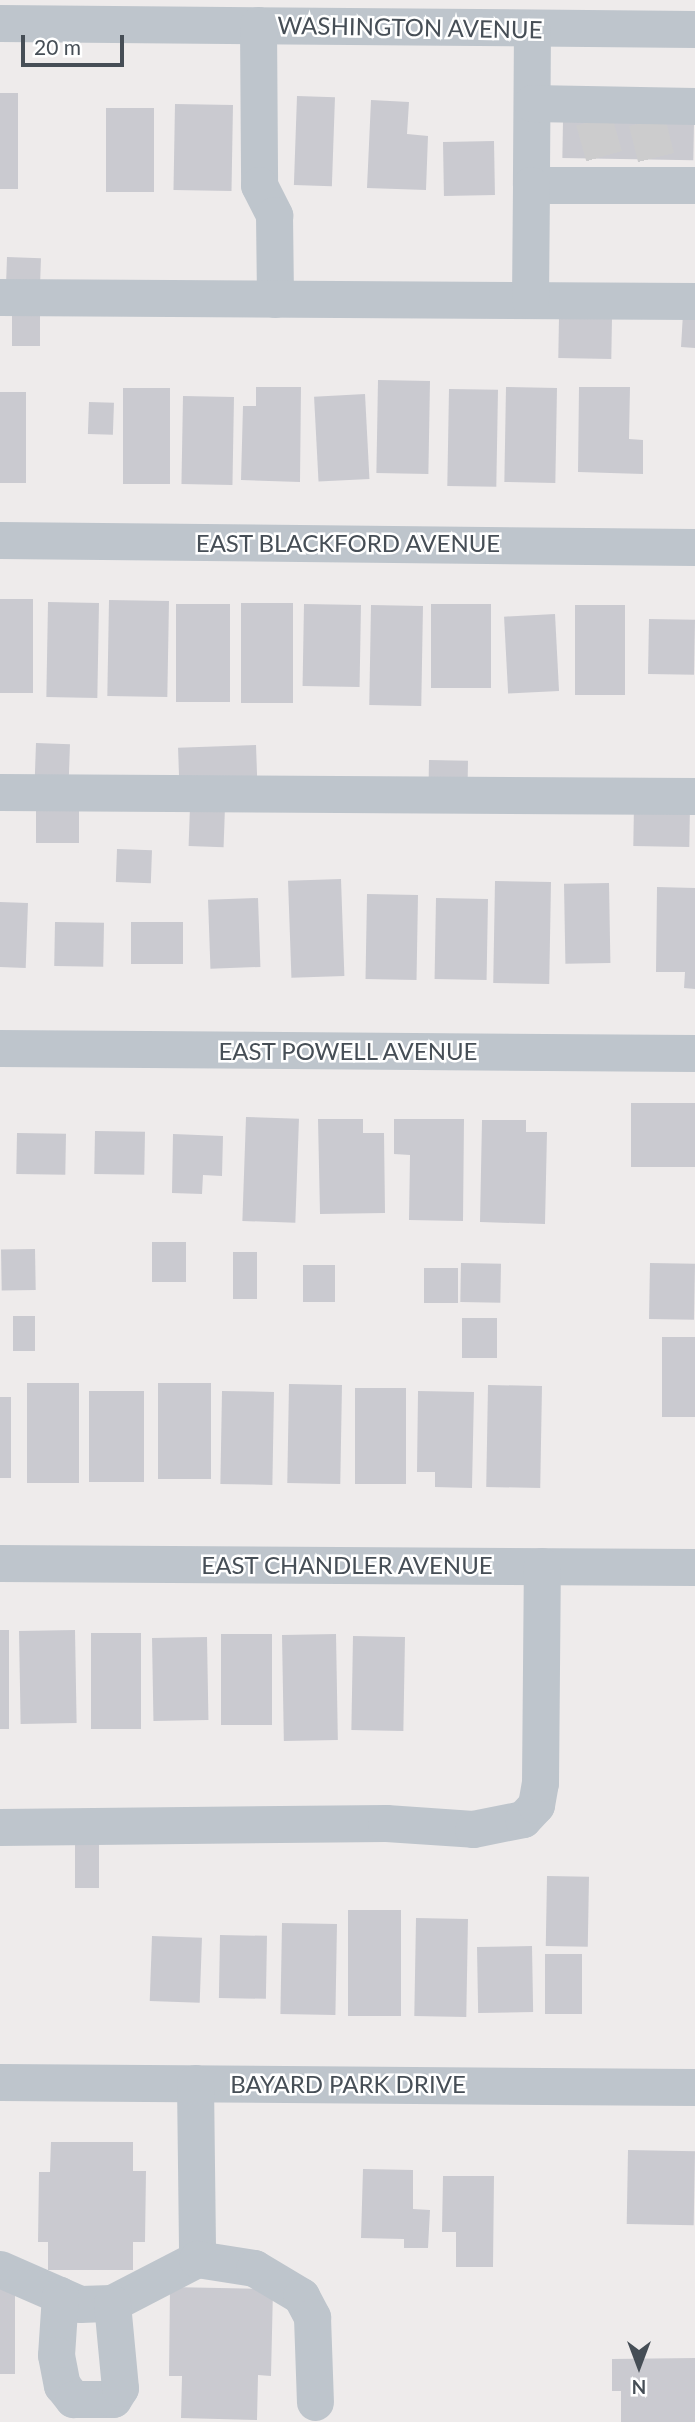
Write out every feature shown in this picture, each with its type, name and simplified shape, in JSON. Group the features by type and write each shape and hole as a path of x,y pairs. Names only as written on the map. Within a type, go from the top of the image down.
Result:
{"street":[{"name":"WASHINGTON AVENUE","path":"0,23 165,12 258,25 322,13 532,28 695,29"},
{"path":"258,25 259,185 274,215 275,299"},
{"path":"530,300 532,28"},
{"path":"532,103 592,112 645,113 695,106"},
{"path":"531,185 608,172 671,176"},
{"path":"0,297 695,301"},
{"name":"EAST BLACKFORD AVENUE","path":"0,540 695,547"},
{"path":"0,792 695,796"},
{"name":"EAST POWELL AVENUE","path":"0,1048 695,1053"},
{"name":"EAST CHANDLER AVENUE","path":"0,1563 695,1567"},
{"path":"0,1827 386,1823 473,1829 523,1819 536,1805 540,1783 542,1566"},
{"name":"BAYARD PARK DRIVE","path":"0,2082 695,2087"},
{"path":"195,2083 197,2259"},
{"path":"0,2269 80,2304 112,2303 197,2259 254,2268 301,2296 312,2317 314,2402"},
{"path":"60,2295 56,2355 62,2385 73,2399 113,2399 120,2389 112,2303"}],"building":[{"path":"0,93 18,93 18,189 0,189"},
{"path":"297,96 335,97 332,186 294,185"},
{"path":"371,100 409,102 407,134 428,136 426,190 367,188"},
{"path":"175,104 233,105 231,191 173,190"},
{"path":"106,108 154,108 154,192 106,192"},
{"path":"563,121 694,123 693,160 562,158"},
{"path":"494,141 495,195 444,196 443,142"},
{"path":"7,257 41,258 40,292 6,291"},
{"path":"12,314 40,314 40,346 12,346"},
{"path":"683,314 695,314 695,348 681,347"},
{"path":"559,317 612,318 611,359 558,358"},
{"path":"378,380 430,381 428,474 376,473"},
{"path":"256,387 301,387 300,482 241,480 243,406 256,406"},
{"path":"506,387 557,388 555,483 504,482"},
{"path":"579,387 630,387 629,439 643,440 643,474 578,472"},
{"path":"123,388 170,388 170,484 123,484"},
{"path":"449,389 498,390 496,487 447,486"},
{"path":"0,392 26,392 26,483 0,483"},
{"path":"365,394 369,479 319,482 314,397"},
{"path":"183,396 234,397 232,485 181,484"},
{"path":"89,402 114,403 113,435 88,434"},
{"path":"0,599 33,599 33,693 0,693"},
{"path":"109,600 169,601 167,697 107,696"},
{"path":"48,602 99,603 97,698 46,697"},
{"path":"241,603 293,603 293,703 241,703"},
{"path":"176,604 230,604 230,702 176,702"},
{"path":"304,604 361,605 360,687 303,686"},
{"path":"431,604 491,604 491,688 431,688"},
{"path":"371,605 423,606 421,706 369,705"},
{"path":"575,605 625,605 625,695 575,695"},
{"path":"555,614 559,691 508,694 504,617"},
{"path":"649,619 695,620 694,675 648,674"},
{"path":"36,743 70,744 69,781 35,780"},
{"path":"256,745 257,783 179,786 178,748"},
{"path":"429,760 468,761 468,787 429,786"},
{"path":"634,805 690,806 689,847 633,846"},
{"path":"36,806 79,806 79,843 36,843"},
{"path":"190,806 225,807 224,847 189,846"},
{"path":"117,849 152,850 151,883 116,882"},
{"path":"341,879 344,976 291,978 288,881"},
{"path":"495,881 551,882 549,984 493,983"},
{"path":"609,883 610,963 565,964 564,884"},
{"path":"657,887 695,888 695,989 684,988 685,972 656,972"},
{"path":"367,894 418,895 417,980 366,979"},
{"path":"258,898 260,967 210,969 208,900"},
{"path":"436,898 488,899 487,980 435,979"},
{"path":"0,902 28,903 26,968 0,967"},
{"path":"55,922 104,923 103,967 54,966"},
{"path":"131,922 183,922 183,964 131,964"},
{"path":"631,1103 695,1103 695,1167 631,1167"},
{"path":"246,1117 299,1119 295,1223 242,1221"},
{"path":"318,1119 363,1119 363,1133 384,1133 385,1213 320,1214"},
{"path":"394,1119 464,1119 463,1221 409,1220 410,1155 394,1154"},
{"path":"482,1120 526,1120 526,1132 547,1132 545,1224 480,1222"},
{"path":"95,1131 145,1132 144,1175 94,1174"},
{"path":"17,1133 66,1134 65,1175 16,1174"},
{"path":"173,1134 223,1136 222,1176 203,1175 202,1194 172,1193"},
{"path":"152,1242 186,1242 186,1282 152,1282"},
{"path":"35,1249 36,1290 2,1291 1,1250"},
{"path":"233,1252 257,1252 257,1299 233,1299"},
{"path":"461,1263 501,1264 500,1303 460,1302"},
{"path":"650,1263 695,1264 694,1320 649,1319"},
{"path":"303,1265 335,1265 335,1302 303,1302"},
{"path":"424,1268 458,1268 458,1303 424,1303"},
{"path":"13,1316 35,1316 35,1351 13,1351"},
{"path":"462,1318 497,1318 497,1358 462,1358"},
{"path":"662,1337 695,1337 695,1417 662,1417"},
{"path":"27,1383 79,1383 79,1483 27,1483"},
{"path":"158,1383 211,1383 211,1479 158,1479"},
{"path":"289,1384 342,1385 340,1484 287,1483"},
{"path":"488,1385 542,1386 540,1488 486,1487"},
{"path":"355,1388 406,1388 406,1484 355,1484"},
{"path":"89,1391 144,1391 144,1482 89,1482"},
{"path":"222,1391 274,1392 272,1485 220,1484"},
{"path":"418,1391 474,1392 472,1488 435,1487 435,1472 417,1472"},
{"path":"0,1397 11,1397 11,1478 0,1478"},
{"path":"0,1630 9,1630 9,1729 0,1729"},
{"path":"75,1630 77,1723 21,1724 19,1631"},
{"path":"91,1633 141,1633 141,1729 91,1729"},
{"path":"221,1634 272,1634 272,1725 221,1725"},
{"path":"336,1634 338,1740 284,1741 282,1635"},
{"path":"353,1636 405,1637 403,1731 351,1730"},
{"path":"207,1637 208,1720 153,1721 152,1638"},
{"path":"75,1837 99,1837 99,1888 75,1888"},
{"path":"547,1876 589,1877 588,1947 546,1946"},
{"path":"348,1910 401,1910 401,2016 348,2016"},
{"path":"416,1918 468,1919 466,2017 414,2016"},
{"path":"282,1923 337,1924 335,2015 280,2014"},
{"path":"220,1935 267,1936 266,1999 219,1998"},
{"path":"152,1936 202,1938 200,2003 150,2001"},
{"path":"532,1946 533,2012 478,2013 477,1947"},
{"path":"545,1954 582,1954 582,2014 545,2014"},
{"path":"51,2142 133,2142 133,2171 146,2171 145,2242 133,2242 133,2270 48,2270 48,2242 38,2242 39,2172 50,2172"},
{"path":"628,2150 695,2151 694,2225 627,2224"},
{"path":"363,2169 413,2170 413,2209 430,2210 428,2248 404,2248 404,2239 361,2238"},
{"path":"443,2176 494,2176 493,2267 456,2267 456,2232 442,2232"},
{"path":"170,2287 273,2289 271,2376 258,2375 257,2420 181,2418 182,2376 169,2376"},
{"path":"0,2289 15,2289 15,2374 0,2374"},
{"path":"695,2358 695,2422 621,2422 621,2391 612,2391 612,2359"}],"tunnel":[{"path":"594,120 605,159"},
{"path":"647,121 656,158"}]}
